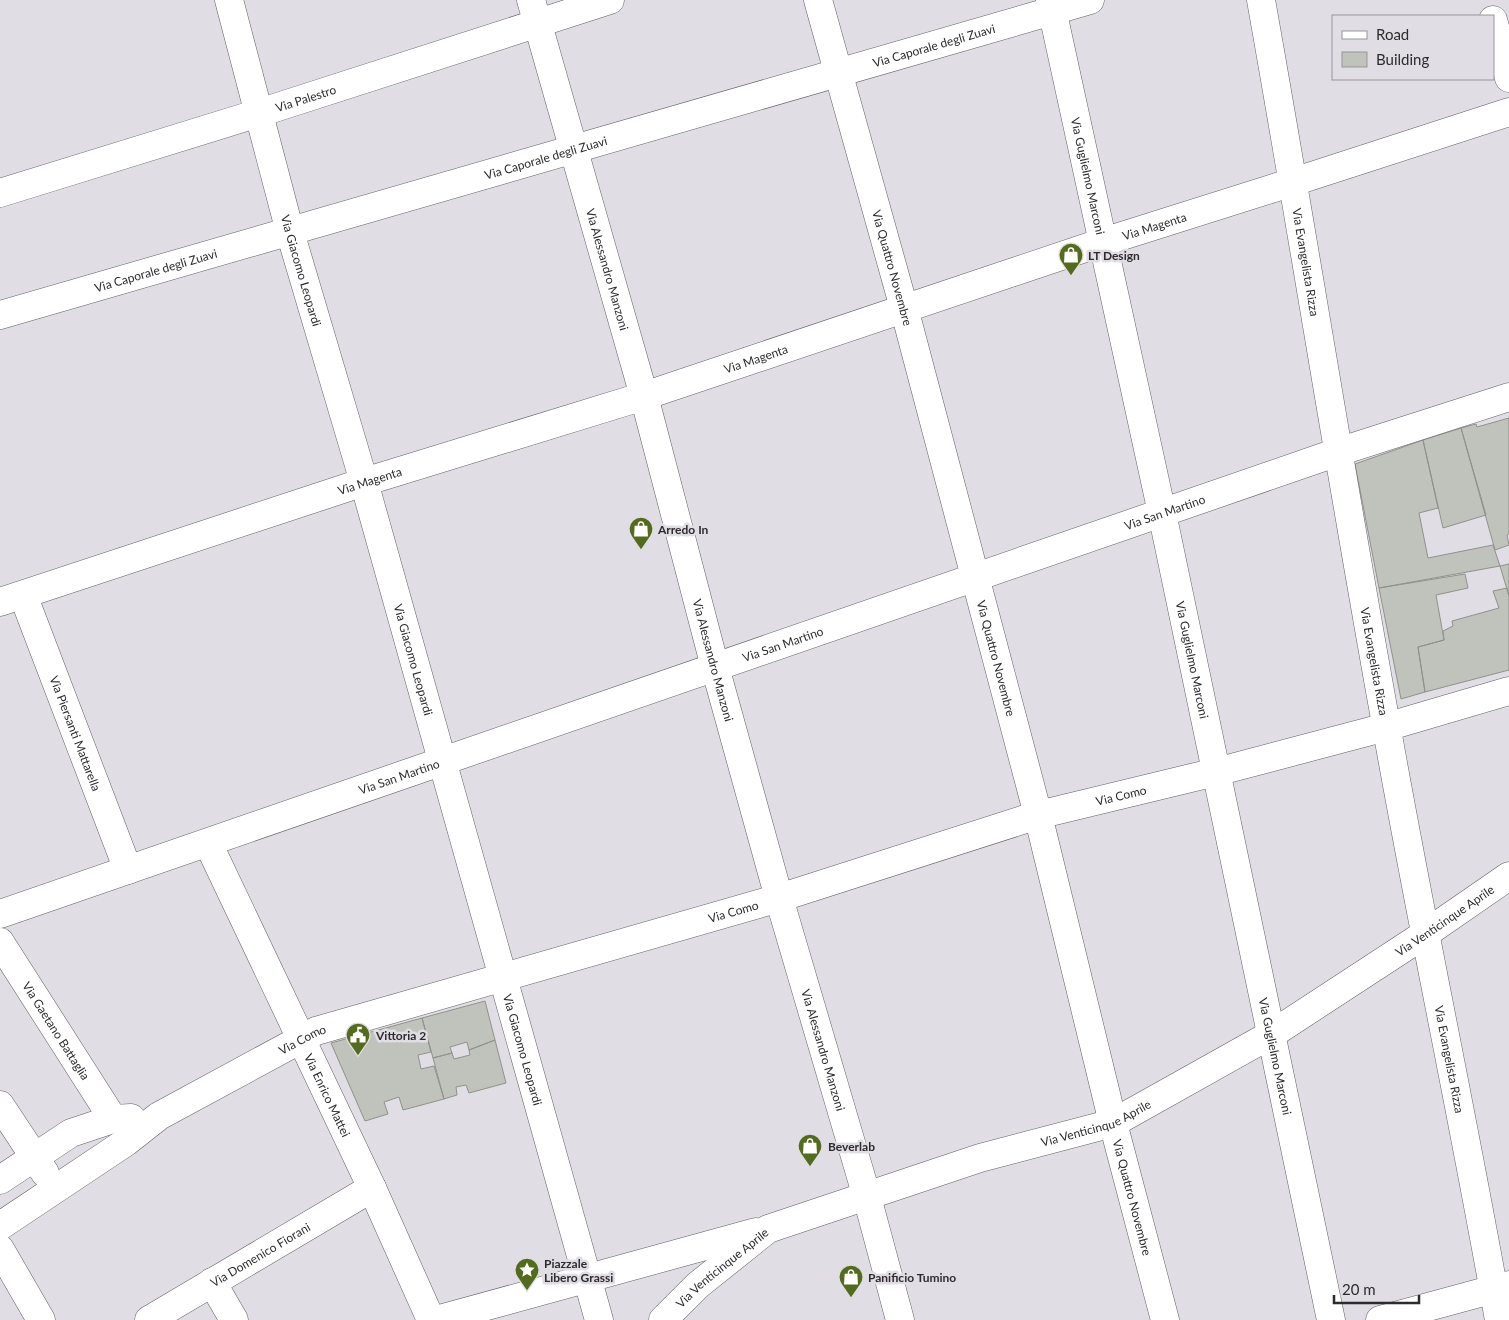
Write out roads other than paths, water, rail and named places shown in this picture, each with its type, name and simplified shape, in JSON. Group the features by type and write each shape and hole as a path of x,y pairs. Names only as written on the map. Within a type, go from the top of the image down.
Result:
{"street":[{"name":"Via Giacomo Leopardi","path":"229,0 290,232 364,482 599,1320"},
{"name":"Via Palestro","path":"0,193 259,113 534,12 610,0"},
{"name":"Via Quattro Novembre","path":"818,0 837,74 904,308 1038,815 1165,1320"},
{"name":"Via Caporale degli Zuavi","path":"0,315 837,74 1051,5 1090,0"},
{"name":"Via Evangelista Rizza","path":"1261,0 1386,727 1425,934 1501,1287 1499,1320"},
{"path":"1487,0 1492,15"},
{"name":"Via Guglielmo Marconi","path":"1051,5 1162,513 1331,1320"},
{"name":"Via Alessandro Manzoni","path":"534,12 644,396 715,668 779,898 867,1197 900,1320"},
{"path":"1494,24 1509,78"},
{"name":"Via Magenta","path":"12,599 364,482 644,396 1103,242 1509,112"},
{"name":"Via San Martino","path":"0,914 1338,452 1509,397"},
{"name":"Via Piersanti Mattarella","path":"12,599 128,870"},
{"name":"Via Como","path":"0,1226 126,1142 160,1116 316,1031 779,898 1038,815 1216,772 1386,727 1509,691"},
{"name":"Via Enrico Mattei","path":"208,843 372,1188 431,1320"},
{"name":"Via Venticinque Aprile","path":"663,1320 698,1285 768,1229 980,1158 1114,1123 1272,1034 1425,934 1509,876"},
{"name":"Via Gaetano Battaglia","path":"0,942 113,1118"},
{"path":"0,1105 55,1189"},
{"path":"0,1180 71,1133 113,1118 160,1116"},
{"name":"Via Domenico Fiorani","path":"149,1320 372,1188"},
{"path":"436,1320 768,1229"},
{"path":"0,1249 41,1320"},
{"path":"212,1282 234,1320"},
{"path":"1380,1320 1501,1287"}],"place":[{"name":"LT Design","path":"1071,276"},
{"name":"Arredo In","path":"641,550"},
{"name":"Vittoria 2","path":"358,1056"},
{"name":"Beverlab","path":"810,1167"},
{"name":"Piazzale Libero Grassi","path":"527,1291"},
{"name":"Panificio Tumino","path":"851,1298"}]}
